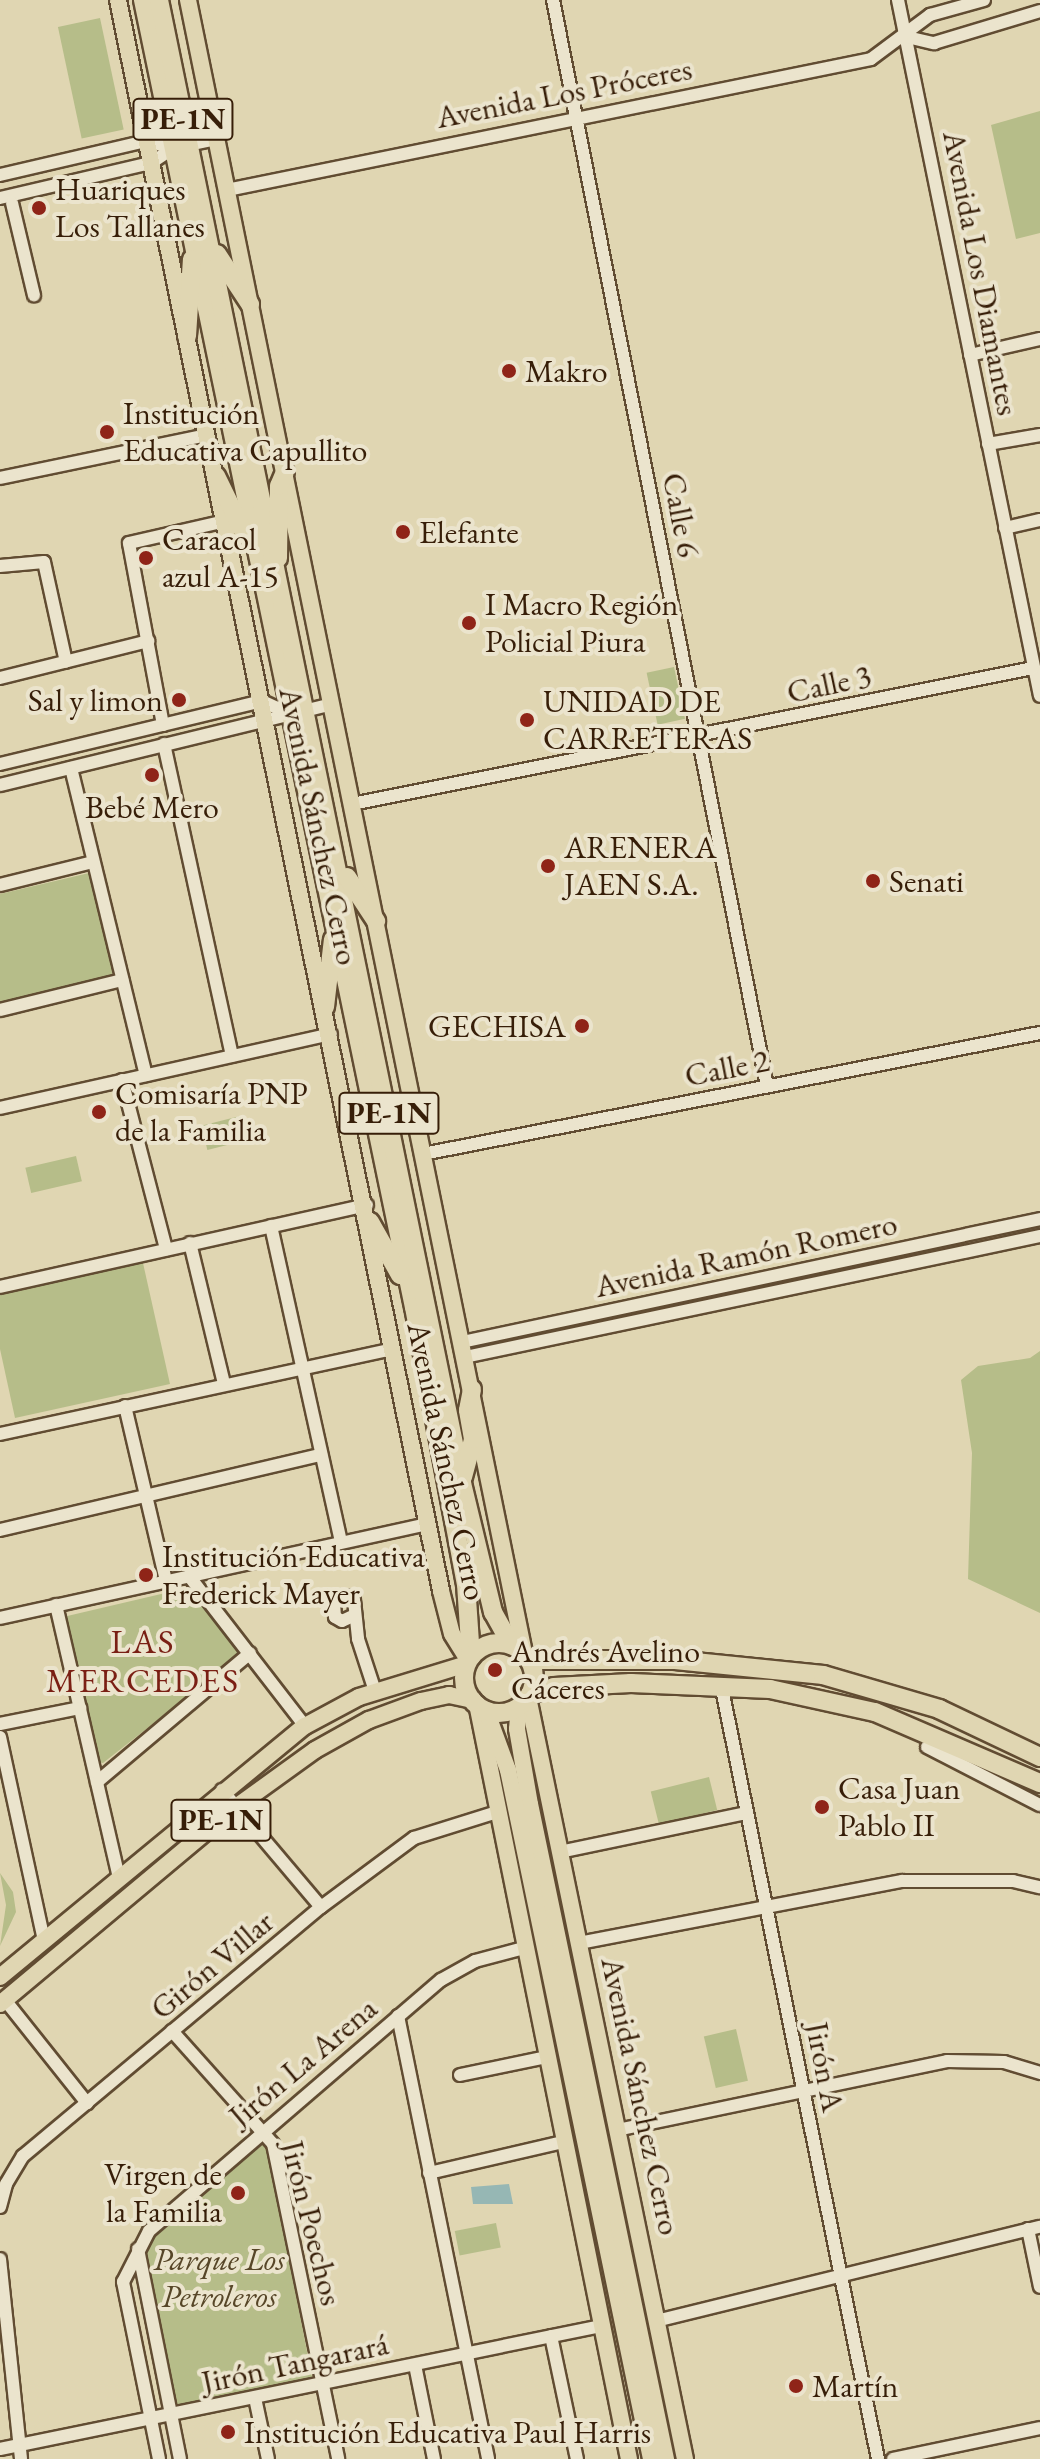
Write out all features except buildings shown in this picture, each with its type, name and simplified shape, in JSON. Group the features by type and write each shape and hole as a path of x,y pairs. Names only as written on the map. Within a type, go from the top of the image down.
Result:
{"highway":[{"path":"133,0 153,49"},
{"name":"Avenida Sánchez Cerro","path":"143,0 153,49 204,223 276,576 335,932 414,1307 466,1584 469,1661"},
{"name":"Avenida Sánchez Cerro","path":"159,0 194,248 258,560 333,846 462,1483 493,1612 521,1653"},
{"path":"204,223 228,276 250,304"},
{"path":"187,336 187,287 194,248"},
{"path":"276,576 282,521 279,486 285,472"},
{"path":"216,476 258,560"},
{"path":"333,846 351,889 376,921"},
{"path":"325,1007 326,966 335,932"},
{"path":"368,1214 397,1263 405,1294 414,1307"},
{"path":"462,1483 473,1439 468,1410 472,1389"},
{"name":"PE-1N","path":"486,1645 521,1653 534,1677 526,1699 503,1712 478,1704 465,1686 469,1661 486,1645"},
{"path":"521,1653 631,1662 774,1667 883,1689 939,1709 1040,1757"},
{"path":"631,1662 631,1683"},
{"path":"526,1699 554,1687 631,1683 721,1684 816,1697 1040,1783"},
{"path":"930,1740 939,1709"}],"main road":[{"name":"Avenida Sánchez Cerro","path":"118,0 368,1214 428,1524 452,1634 469,1661"},
{"name":"Avenida Sánchez Cerro","path":"188,0 472,1389 521,1653"},
{"name":"PE-1N","path":"0,1977 222,1790 305,1726 375,1691 469,1661"},
{"name":"PE-1N","path":"3,2002 236,1807 315,1750 369,1720 449,1695 478,1704"},
{"name":"Avenida Sánchez Cerro","path":"526,1699 517,1729 530,1804 666,2459"},
{"name":"Avenida Sánchez Cerro","path":"526,1699 685,2459"},
{"name":"Avenida Sánchez Cerro","path":"478,1704 508,1770 651,2459"},
{"path":"478,1704 513,1896 629,2459"},
{"path":"530,1804 554,1825"},
{"path":"513,1896 523,1840"}],"street":[{"name":"Calle 6","path":"553,0 767,1086"},
{"name":"Avenida Los Diamantes","path":"898,0 1040,696"},
{"name":"Avenida Los Próceres","path":"227,190 576,115 871,59 907,37 930,15 984,0"},
{"path":"907,37 934,43 1040,11"},
{"path":"34,295 6,201 151,163 181,147 217,139"},
{"path":"0,175 146,141 181,147"},
{"path":"85,155 90,178"},
{"path":"970,355 1040,339"},
{"path":"0,478 207,435"},
{"path":"988,444 1040,435"},
{"path":"1005,528 1040,520"},
{"path":"163,725 129,543 225,521"},
{"path":"0,566 44,562 66,662"},
{"path":"0,678 148,641"},
{"name":"Calle 3","path":"352,804 699,738 1033,668"},
{"path":"0,764 262,701 296,711"},
{"path":"0,785 332,704"},
{"path":"164,744 232,1056"},
{"path":"34,756 38,776"},
{"path":"71,768 146,1075"},
{"path":"0,885 93,862"},
{"path":"0,1010 122,980"},
{"name":"Calle 2","path":"423,1154 1040,1033"},
{"path":"0,1108 331,1034"},
{"path":"122,1080 166,1249"},
{"path":"0,1287 271,1226 368,1214"},
{"name":"Avenida Ramón Romero","path":"464,1350 919,1244 1040,1219"},
{"path":"271,1226 341,1541"},
{"name":"Avenida Ramón Romero","path":"464,1350 1040,1236"},
{"path":"948,1238 951,1254"},
{"path":"190,1243 224,1384"},
{"path":"919,1244 923,1260"},
{"path":"0,1434 392,1349"},
{"path":"125,1406 166,1581"},
{"path":"0,1530 321,1455"},
{"path":"0,1618 428,1524"},
{"path":"189,1576 305,1726"},
{"path":"56,1605 119,1877"},
{"path":"355,1615 375,1691"},
{"path":"97,1782 250,1653"},
{"name":"Jirón A","path":"721,1684 878,2459"},
{"path":"0,1724 80,1708"},
{"path":"0,1737 44,1940"},
{"path":"930,1740 1040,1805"},
{"path":"222,1790 321,1907"},
{"name":"Girón Villar","path":"0,2207 6,2184 23,2156 321,1907 414,1838 497,1812"},
{"path":"560,1852 747,1813"},
{"path":"579,1943 765,1904 902,1881 1013,1881 1040,1887"},
{"name":"Jirón La Arena","path":"159,2459 123,2282 138,2249 164,2215 457,1969 524,1948"},
{"path":"3,2002 87,2103"},
{"path":"398,2016 488,2459"},
{"name":"Jirón Poechos","path":"172,2031 273,2144 338,2459"},
{"path":"460,2075 546,2057"},
{"path":"617,2130 947,2061 1004,2062 1040,2073"},
{"path":"429,2173 563,2142"},
{"path":"656,2321 1034,2228 1040,2287"},
{"path":"138,2249 180,2459"},
{"path":"0,2259 5,2358 20,2453"},
{"name":"Jirón Tangarará","path":"0,2449 20,2453 150,2420 601,2326"},
{"path":"551,2336 577,2459"},
{"path":"415,2365 434,2459"},
{"path":"255,2398 268,2459"},
{"path":"893,2459 1040,2428"}],"green space":[{"path":"100,18 124,130 82,138 58,27"},
{"path":"1040,111 1040,233 1016,239 991,125"},
{"path":"674,667 685,719 658,725 647,673"},
{"path":"89,873 114,975 0,1002 0,894"},
{"path":"244,1115 250,1139 207,1150 201,1126"},
{"path":"76,1156 82,1181 31,1193 25,1168"},
{"path":"143,1263 170,1384 15,1418 0,1349 0,1295"},
{"path":"1040,1351 1040,1613 968,1579 972,1453 961,1380 978,1366 1030,1358"},
{"path":"191,1587 243,1653 103,1763 97,1762 63,1617"},
{"path":"709,1777 717,1810 659,1825 651,1792"},
{"path":"0,1873 13,1892 16,1912 0,1946 6,1905"},
{"path":"736,2029 748,2081 716,2088 704,2036"},
{"name":"Parque Los Petroleros","path":"266,2142 313,2382 172,2410 145,2281 147,2249 164,2222"},
{"path":"496,2223 501,2248 460,2256 455,2231"}],"water":[{"path":"509,2184 513,2204 473,2204 471,2187"}],"place":[{"name":"Huariques Los Tallanes","path":"39,208"},
{"name":"Makro","path":"509,371"},
{"name":"Institución Educativa Capullito","path":"107,432"},
{"name":"Elefante","path":"403,532"},
{"name":"Caracol azul A-15","path":"146,558"},
{"name":"I Macro Región Policial Piura","path":"469,623"},
{"name":"Sal y limon","path":"179,700"},
{"name":"UNIDAD DE CARRETERAS","path":"527,720"},
{"name":"Bebé Mero","path":"152,775"},
{"name":"ARENERA JAEN S.A.","path":"548,866"},
{"name":"Senati","path":"873,881"},
{"name":"GECHISA","path":"582,1026"},
{"name":"Comisaría PNP de la Familia","path":"99,1112"},
{"name":"Institución Educativa Frederick Mayer","path":"146,1575"},
{"name":"Andrés Avelino Cáceres","path":"495,1670"},
{"name":"Casa Juan Pablo II","path":"822,1807"},
{"name":"Virgen de la Familia","path":"238,2193"},
{"name":"Martín","path":"796,2386"},
{"name":"Institución Educativa Paul Harris","path":"228,2432"}],"district":[{"name":"LAS MERCEDES","path":"143,1660"}]}
